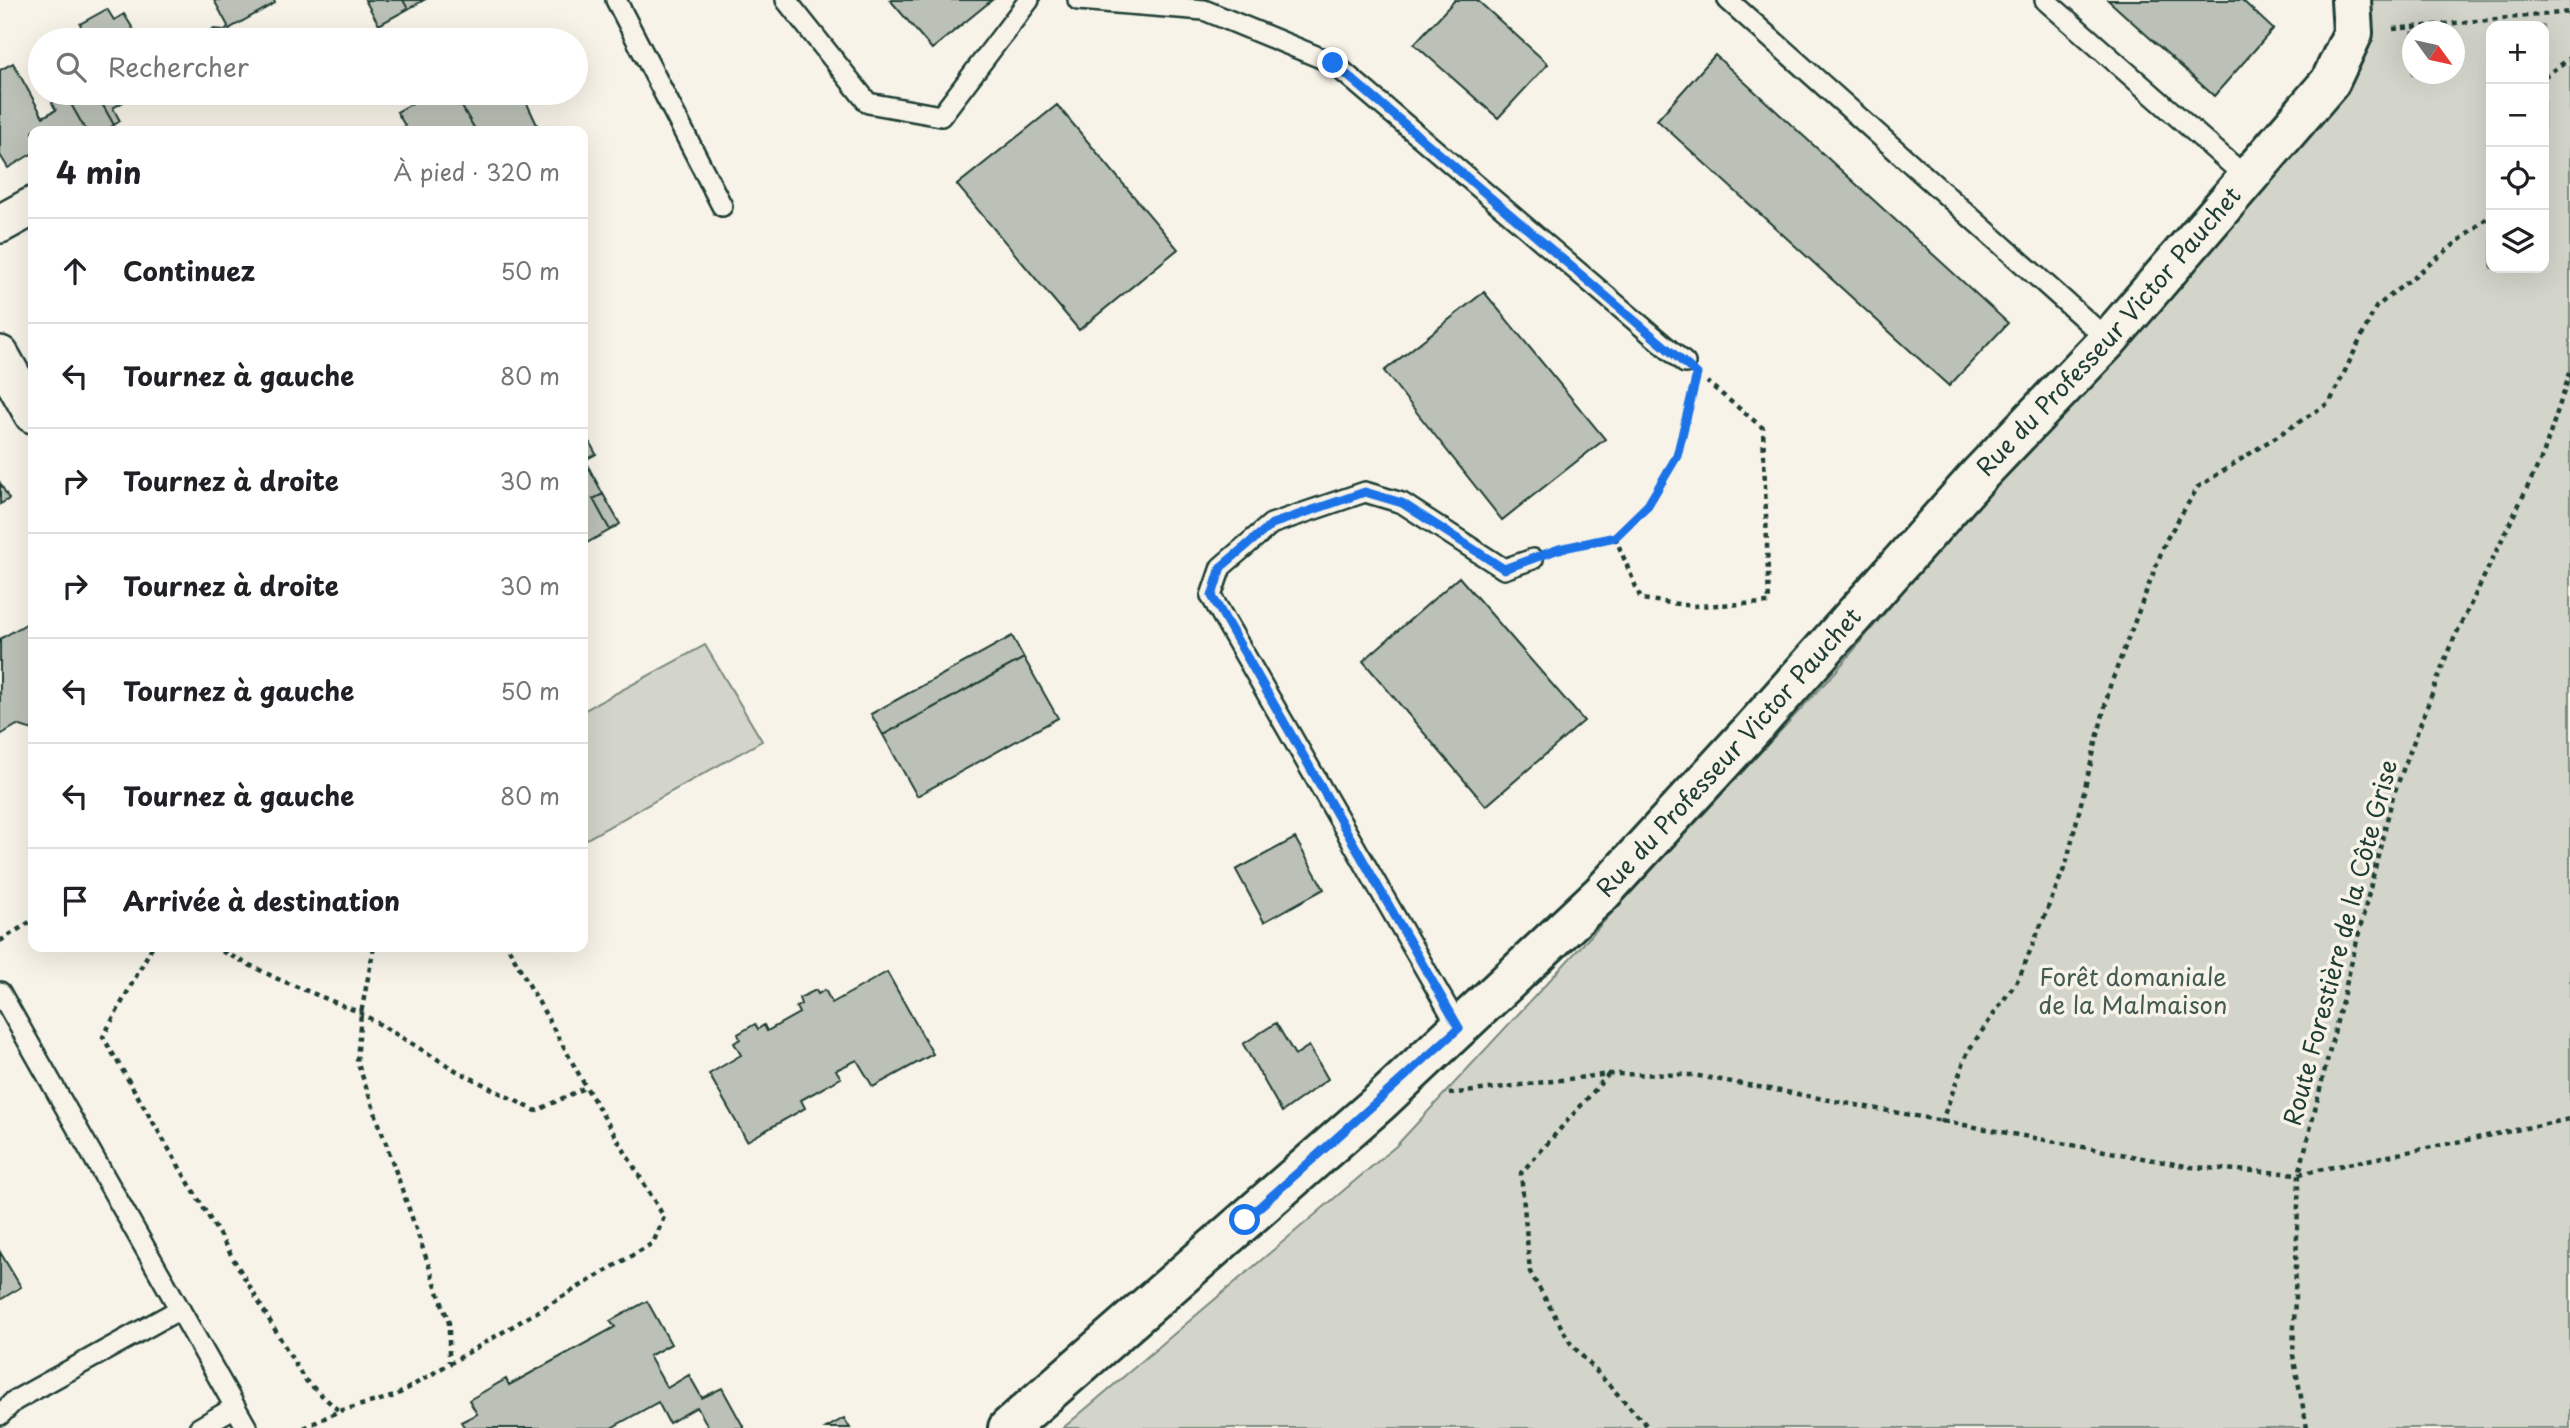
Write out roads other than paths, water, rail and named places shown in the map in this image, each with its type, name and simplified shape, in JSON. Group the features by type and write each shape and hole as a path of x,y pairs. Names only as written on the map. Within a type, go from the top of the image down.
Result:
{"street":[{"name":"Rue du Professeur Victor Pauchet","path":"1008,1428 1379,1103 1602,893 1750,733 1979,475 2108,340 2248,179 2330,82 2352,16"},
{"path":"0,224 28,209"},
{"path":"0,355 28,405"}],"lane":[{"path":"616,0 722,206"},
{"path":"786,0 868,103 941,116 1029,0"},
{"path":"1078,0 1204,10 1333,63 1691,368"},
{"path":"1728,0 2108,340"},
{"path":"2045,0 2248,179"},
{"path":"1459,1028 1212,596 1221,567 1272,524 1365,492 1402,503 1504,569 1533,559"},
{"path":"0,992 247,1428"},
{"path":"0,1415 14,1401 180,1309"},
{"path":"199,1428 235,1407"}],"park label":[{"name":"Forêt domaniale de la Malmaison","path":"2133,992"}]}
